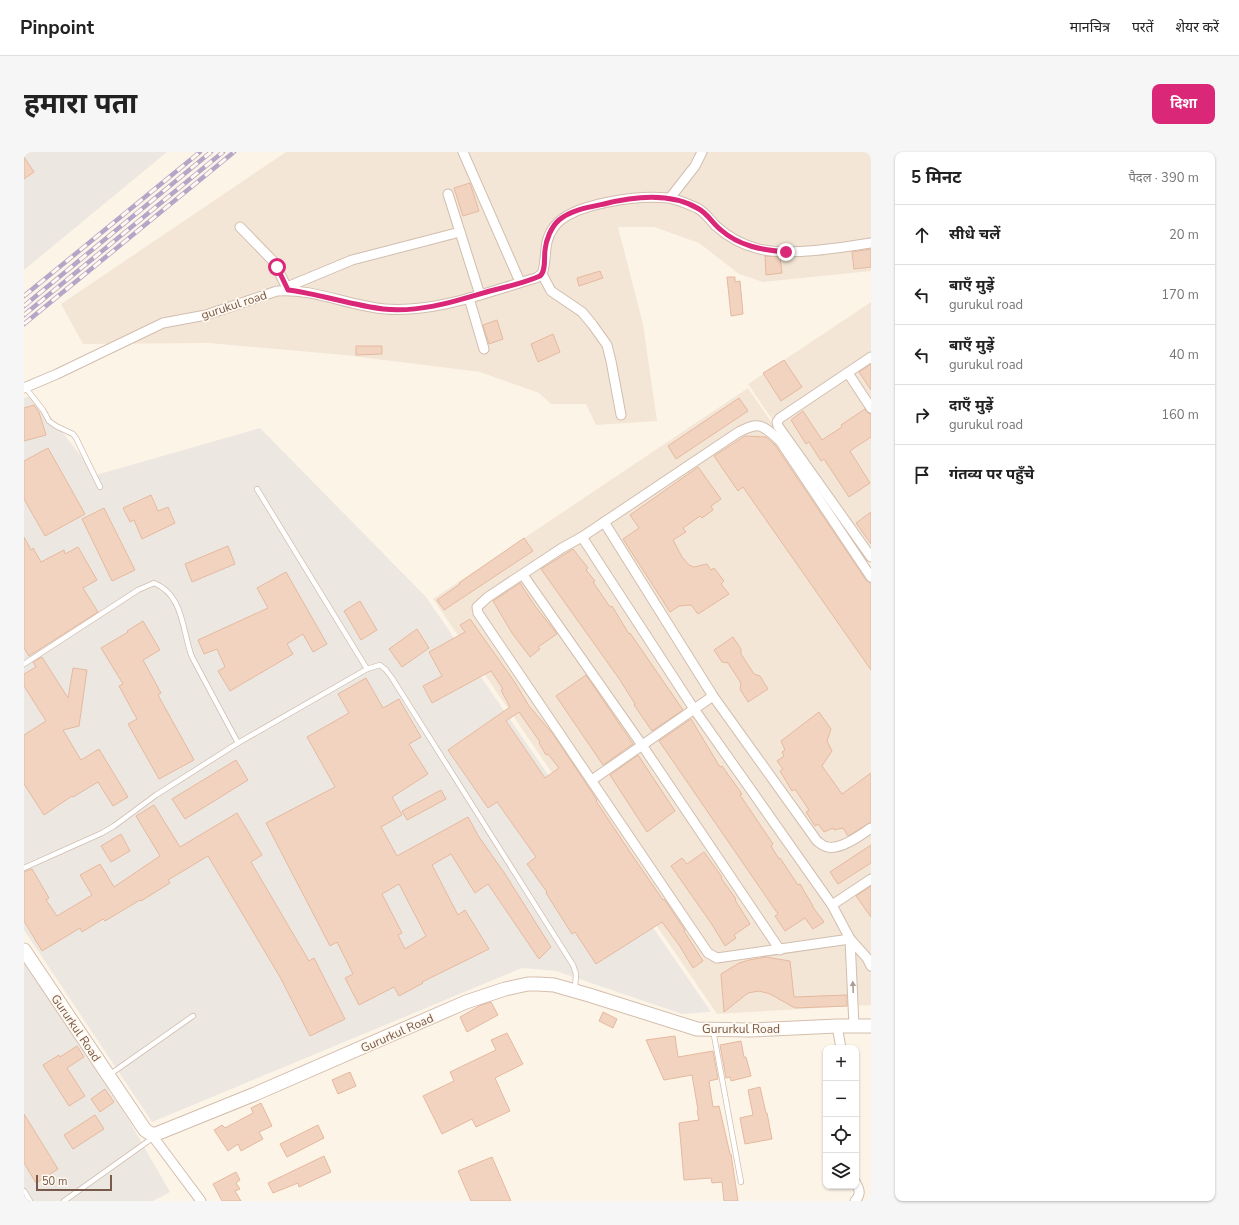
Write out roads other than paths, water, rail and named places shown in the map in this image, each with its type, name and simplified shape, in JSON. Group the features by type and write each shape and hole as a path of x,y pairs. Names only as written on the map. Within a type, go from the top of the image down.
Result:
{"street":[{"path":"462,152 520,282"},
{"path":"670,198 695,166 702,152"},
{"path":"448,194 480,294"},
{"path":"621,415 611,356 607,345 582,312 551,291 542,274 545,249 548,239 552,229 559,221 581,209 609,202 642,197 670,198 698,208 730,237 758,249 786,252 871,244"},
{"path":"240,227 271,259 287,288 352,260 460,232"},
{"name":"gurukul road","path":"25,388 163,323 206,315 271,292 287,288 364,306 404,310 432,307 469,298 536,278 542,274"},
{"path":"469,298 484,349"},
{"path":"871,357 780,418 777,424 871,557"},
{"path":"848,373 871,408"},
{"path":"850,939 717,958 708,953 478,613 477,607 562,548 582,537 737,433 752,426 760,426 768,430 780,441 871,577"},
{"path":"604,522 713,696 817,841 828,847 834,847 858,837 871,828"},
{"path":"582,537 694,709 832,905 850,939 867,958 871,966"},
{"path":"523,575 642,745 780,950"},
{"path":"592,780 713,696"},
{"path":"832,905 871,879"},
{"path":"850,939 854,1026"},
{"name":"Gururkul Road","path":"24,950 144,1130 153,1136 255,1094 466,1002 505,989 528,984 554,985 697,1029 751,1030 871,1026"},
{"path":"837,1026 840,1045"},
{"path":"153,1136 201,1201"},
{"path":"855,1201 859,1195 859,1189"}],"lane":[{"path":"25,388 52,424 73,434 100,487"},
{"path":"258,489 367,669"},
{"path":"24,664 138,590 154,583 167,592 178,608 183,621 188,647 192,657 238,743"},
{"path":"24,868 114,826 156,795 238,743 367,669 380,665 392,678 573,965 576,974 575,991"},
{"path":"108,1076 193,1016"},
{"path":"713,1030 741,1182"},
{"path":"64,1201 153,1136"},
{"path":"24,1191 30,1201"}],"railway":[{"path":"24,296 200,152"},
{"path":"24,306 211,152"},
{"path":"24,315 223,152"},
{"path":"24,324 234,152"}]}
